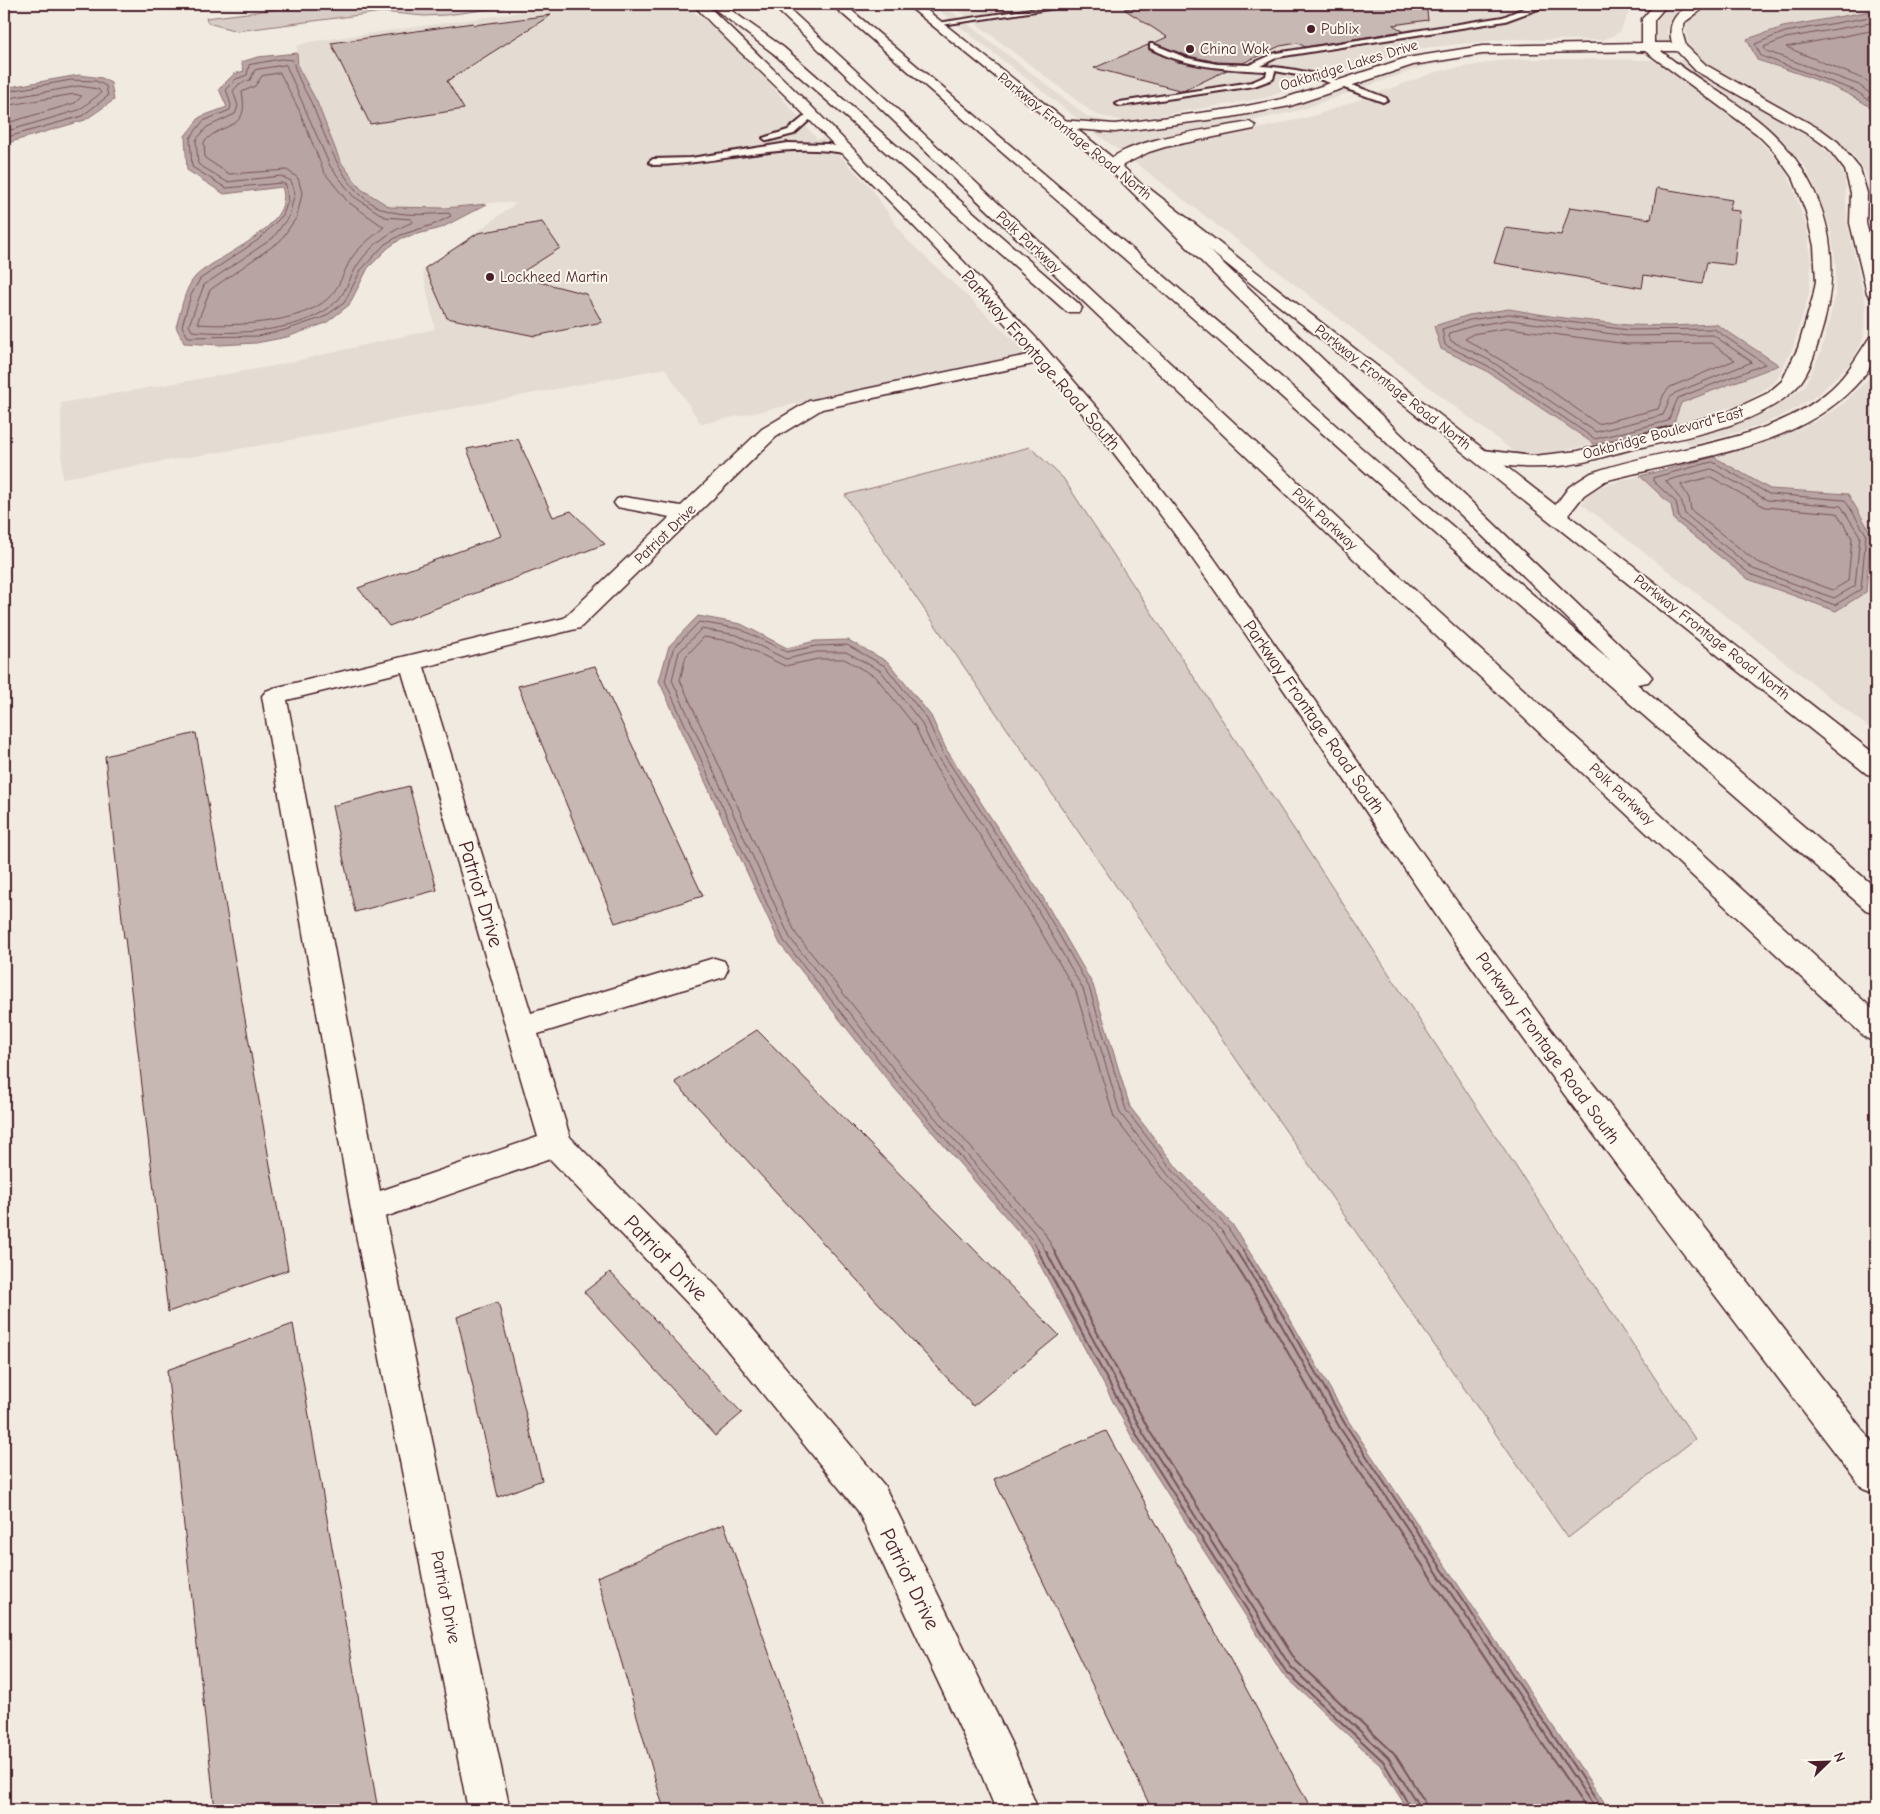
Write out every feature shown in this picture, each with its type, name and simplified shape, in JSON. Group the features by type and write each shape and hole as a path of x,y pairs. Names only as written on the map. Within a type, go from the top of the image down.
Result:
{"main road":[{"name":"Parkway Frontage Road South","path":"699,4 848,151 1046,369 1106,431 1234,601 1485,964 1594,1114 1876,1476"},
{"path":"714,4 778,50 1086,320"},
{"name":"Polk Parkway","path":"777,4 1363,554 1876,1030"},
{"path":"837,4 1231,342 1378,472 1876,903"},
{"name":"Parkway Frontage Road North","path":"912,4 1194,233 1483,456 1876,768"},
{"path":"1654,52 1648,19 1662,4"},
{"path":"1703,4 1689,11 1679,21 1676,32 1684,52 1719,79 1818,134 1844,157 1852,169 1856,181 1858,224 1876,293"},
{"name":"Oakbridge Lakes Drive","path":"1060,124 1115,128 1285,103 1343,82 1411,61 1482,50 1510,48 1684,52"},
{"name":"Oakbridge Lakes Drive","path":"1414,75 1463,63 1521,56 1654,52"},
{"name":"Oakbridge Boulevard East","path":"1483,456 1520,461 1552,461 1602,451 1679,431 1756,408 1790,385 1807,350 1822,296 1824,264 1819,229 1804,188 1793,166 1753,123 1654,52"},
{"name":"Oakbridge Lakes Drive","path":"1345,98 1390,83"},
{"path":"1265,123 1148,146 1131,152 1113,166 1222,276 1534,573 1790,830"},
{"name":"Oakbridge Boulevard East","path":"1558,515 1573,492 1592,479 1766,433 1800,418 1832,398 1864,366 1876,341"},
{"path":"1130,358 1210,429 1363,554"},
{"name":"Patriot Drive","path":"489,1810 367,1209 274,696 572,623 769,433 816,405 1046,369"},
{"path":"769,433 942,397"},
{"path":"624,502 686,514"},
{"name":"Patriot Drive","path":"411,663 556,1144 710,1303 871,1498 997,1760 1017,1810"},
{"path":"521,1028 714,968"},
{"path":"367,1209 556,1144"}],"lane":[{"path":"935,24 1079,4"},
{"path":"1249,68 1276,56 1505,19 1535,7 1536,4"},
{"path":"1153,46 1171,58 1192,62 1271,69 1308,74 1343,82 1383,100"},
{"path":"1120,104 1254,84 1270,77 1271,69"},
{"path":"732,144 780,136 791,132 810,114"},
{"path":"683,152 653,162 690,161 792,144 812,144 848,151"}],"shaded area":[{"path":"320,4 528,4 446,15 424,16 382,12 237,31 208,23 206,18"},
{"path":"580,4 683,4 710,24 760,72 817,139 823,138 871,188 905,238 1006,333 1026,355 701,424 665,368 280,442 62,478 61,403 274,366 435,329 423,272 516,203 499,202 445,208 390,207 361,189 340,161 317,102 298,67 297,46 309,42"},
{"path":"931,4 942,4 1088,117 1118,124 1083,123"},
{"path":"951,4 1639,4 1629,12 1620,32 1603,40 1504,39 1423,48 1348,68 1265,98 1125,121 1096,115"},
{"path":"1672,4 1691,4 1670,20 1667,31 1670,44 1657,44 1657,20"},
{"path":"1714,4 1876,4 1876,10 1783,27 1748,39 1757,60 1802,74 1855,96 1876,111 1876,245 1871,225 1868,182 1864,170 1855,157 1828,133 1708,66 1689,47 1686,32 1688,22 1698,13"},
{"path":"1642,50 1646,54 1518,53 1458,60 1422,67 1300,110 1207,131 1144,142 1120,151 1094,132 1118,132 1235,116 1417,63 1486,53"},
{"path":"1524,59 1653,60 1743,123 1782,165 1793,187 1807,229 1811,263 1809,294 1793,347 1776,381 1744,403 1673,425 1681,403 1779,365 1670,326 1628,325 1556,317 1509,309 1441,349 1485,370 1594,444 1547,454 1517,454 1132,160 1155,149 1218,138 1314,116 1436,72 1499,61"},
{"path":"1673,60 1683,60 1710,80 1808,135 1833,157 1841,169 1845,180 1847,223 1866,305 1863,340 1851,362 1819,394 1788,413 1755,427 1692,445 1682,439 1766,413 1804,387 1821,352 1835,298 1836,265 1831,230 1816,188 1804,165 1763,122"},
{"path":"1876,371 1876,733 1582,504 1587,496 1604,485 1640,476 1672,505 1836,611 1866,592 1869,564 1848,494 1770,489 1714,457 1777,438 1813,423 1844,403"},
{"path":"1030,447 1063,478 1695,1439 1568,1538 845,495"}],"water":[{"path":"1876,10 1876,111 1834,87 1757,60 1747,39 1783,27"},
{"path":"297,53 298,67 317,102 340,161 361,189 390,207 445,208 487,204 441,228 402,238 388,248 368,268 349,305 326,323 287,337 256,343 220,345 184,343 176,327 186,293 192,281 206,268 252,239 267,227 278,215 283,201 282,187 224,194 187,170 185,136 200,117 227,107 219,89 234,74 244,71 241,62 258,57"},
{"path":"79,75 102,78 111,83 114,100 85,120 4,144 4,88"},
{"path":"1509,309 1556,317 1628,325 1716,324 1779,365 1681,403 1673,425 1594,444 1485,370 1441,349 1434,326 1469,315"},
{"path":"1714,457 1770,489 1848,494 1871,533 1866,592 1836,611 1748,579 1674,520 1671,505 1640,476"},
{"path":"698,616 741,624 787,648 815,641 848,640 888,662 931,716 946,749 1042,896 1093,985 1130,1107 1178,1169 1232,1224 1274,1291 1349,1422 1609,1810 1408,1810 1380,1765 1282,1673 1134,1441 1029,1244 890,1083 780,944 659,681 669,646"}],"building":[{"name":"Publix","path":"1163,4 1426,4 1428,20 1393,25 1403,31 1305,47 1298,43 1280,46 1243,63 1217,62 1188,56 1154,43 1167,37 1124,9"},
{"path":"551,15 447,81 464,109 370,124 331,43 473,23 474,25"},
{"path":"1148,45 1149,50 1177,62 1227,70 1183,91 1094,68"},
{"path":"1657,188 1732,200 1729,210 1740,211 1734,265 1707,262 1702,284 1644,275 1642,288 1494,263 1505,228 1561,235 1570,207 1651,219"},
{"name":"Lockheed Martin","path":"542,222 560,248 516,276 586,294 602,322 535,336 447,318 425,268 478,233"},
{"path":"518,439 553,517 571,511 605,544 389,626 358,588 501,536 467,449"},
{"path":"595,666 703,896 615,923 518,686"},
{"path":"196,733 288,1270 168,1312 124,938 105,756"},
{"path":"409,786 437,890 355,912 332,806"},
{"path":"757,1030 1059,1335 973,1406 675,1082"},
{"path":"610,1272 742,1413 715,1436 584,1292"},
{"path":"498,1302 542,1480 498,1497 457,1317"},
{"path":"293,1324 378,1810 215,1810 167,1370"},
{"path":"1106,1431 1312,1810 1152,1810 994,1479"},
{"path":"724,1524 824,1810 664,1810 597,1577"}],"place":[{"name":"Publix","path":"1311,29"},
{"name":"China Wok","path":"1190,49"},
{"name":"Lockheed Martin","path":"490,277"}]}
